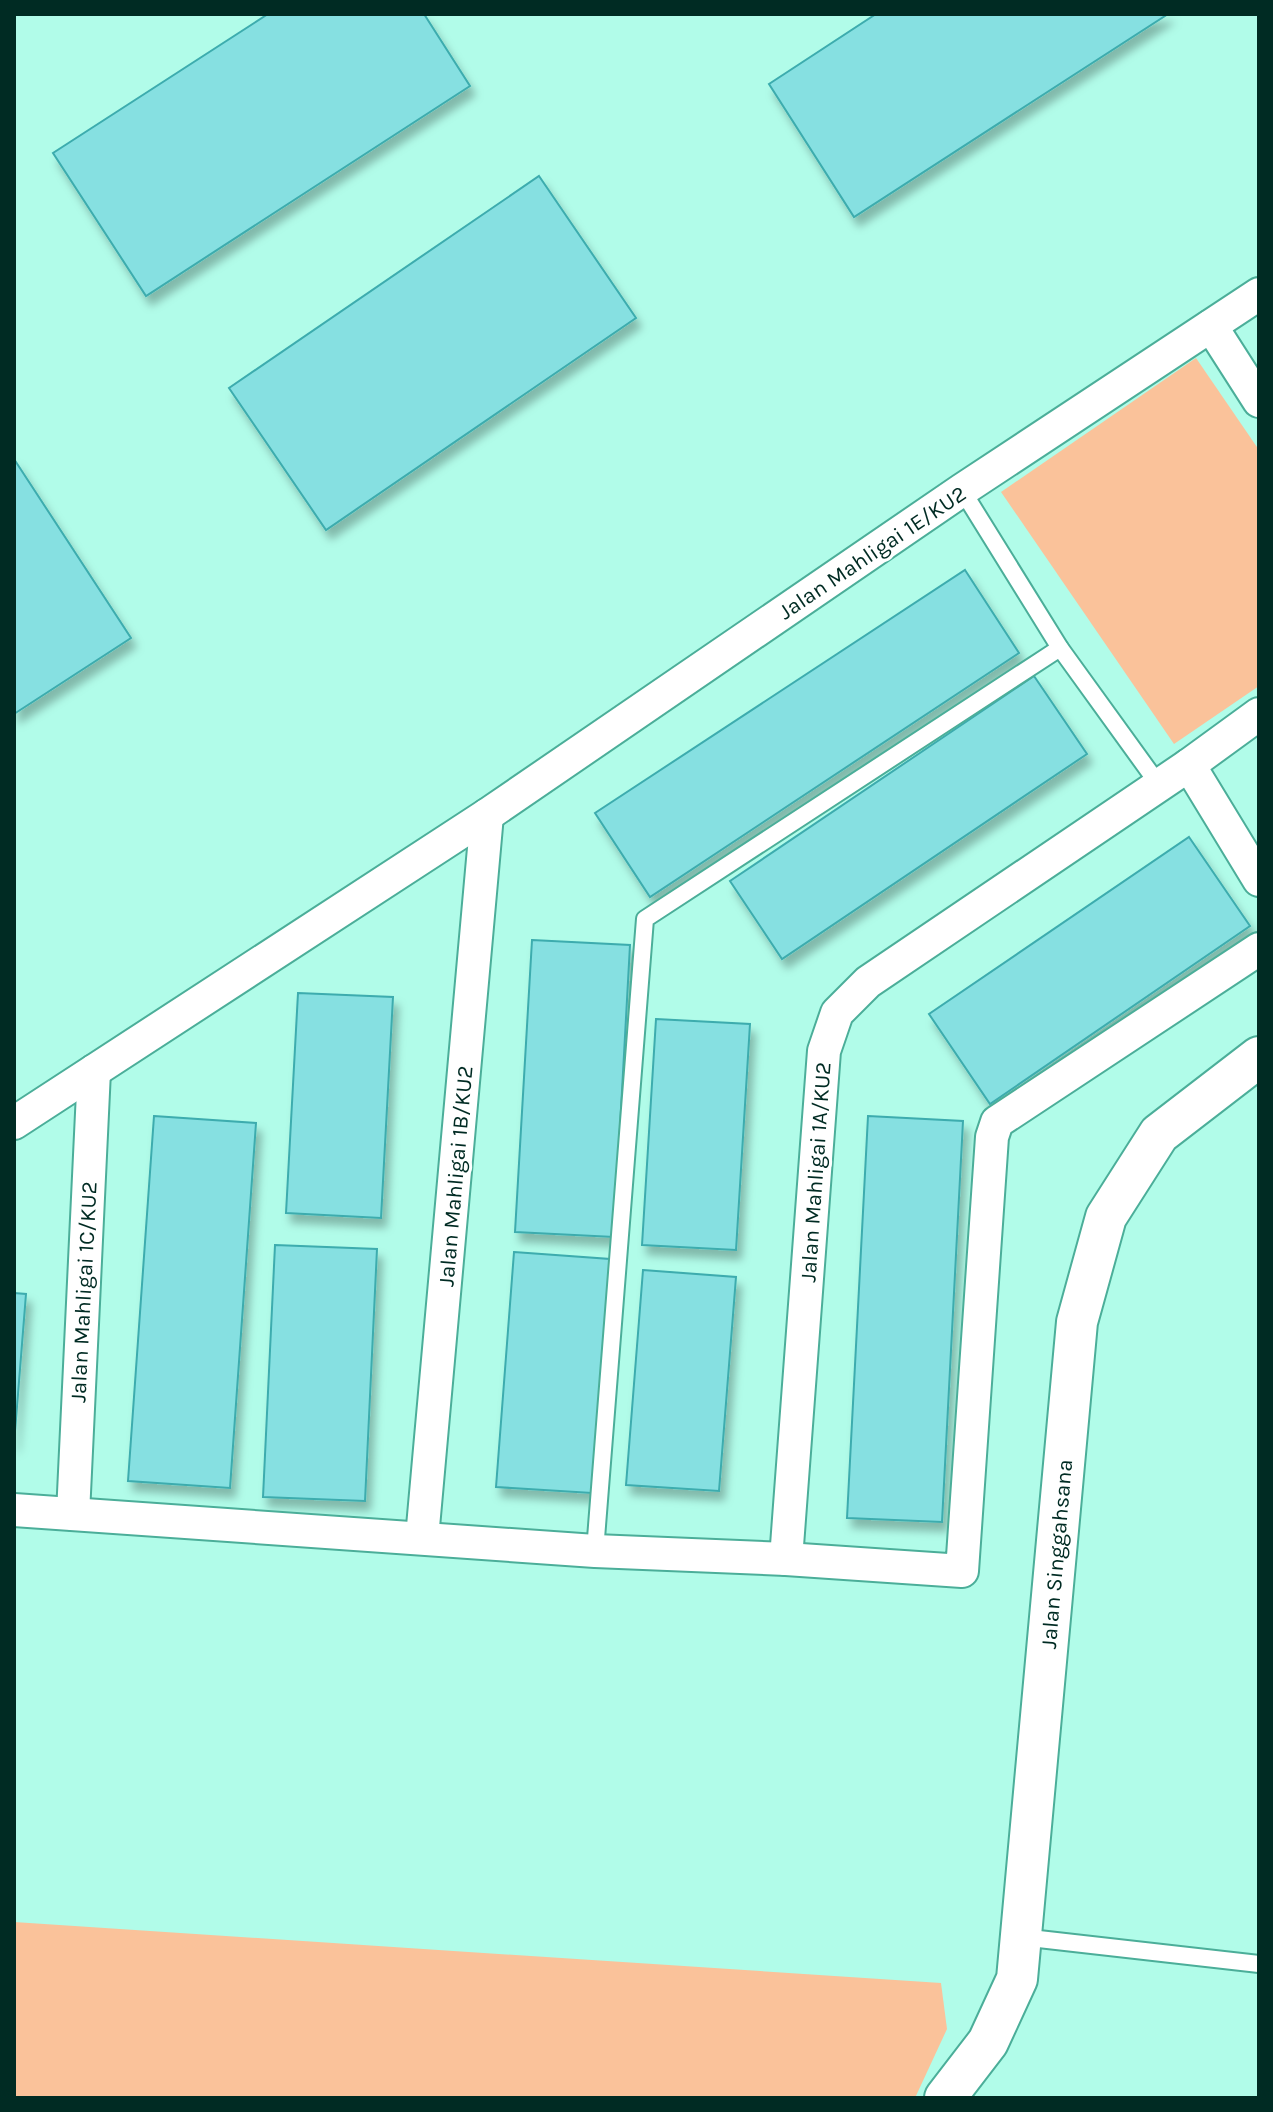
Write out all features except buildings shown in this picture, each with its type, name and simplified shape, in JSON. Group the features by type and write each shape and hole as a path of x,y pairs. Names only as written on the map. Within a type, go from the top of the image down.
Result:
{"street":[{"name":"Jalan Mahligai 1E/KU2","path":"14,1123 487,815 962,490 1259,294"},
{"path":"1211,326 1259,401"},
{"name":"Jalan Mahligai 1A/KU2","path":"786,1559 824,1051 837,1013 868,982 1258,716"},
{"path":"1189,765 1259,880"},
{"name":"Jalan Mahligai 1B/KU2","path":"422,1538 487,815"},
{"path":"14,1510 595,1551 786,1559 962,1571 992,1137 997,1122 1259,949"},
{"name":"Jalan Singgahsana","path":"945,2098 988,2042 1017,1979 1077,1322 1106,1217 1159,1134 1259,1057"},
{"name":"Jalan Mahligai 1C/KU2","path":"73,1514 94,1071"}],"lane":[{"path":"962,490 1060,648 1159,785"},
{"path":"595,1551 645,919 1060,648"},
{"path":"1021,1937 1259,1964"}],"shaded area":[{"path":"1196,358 1259,450 1259,686 1174,744 1001,492"},
{"path":"14,1922 941,1983 947,2029 915,2098 14,2098"}]}
